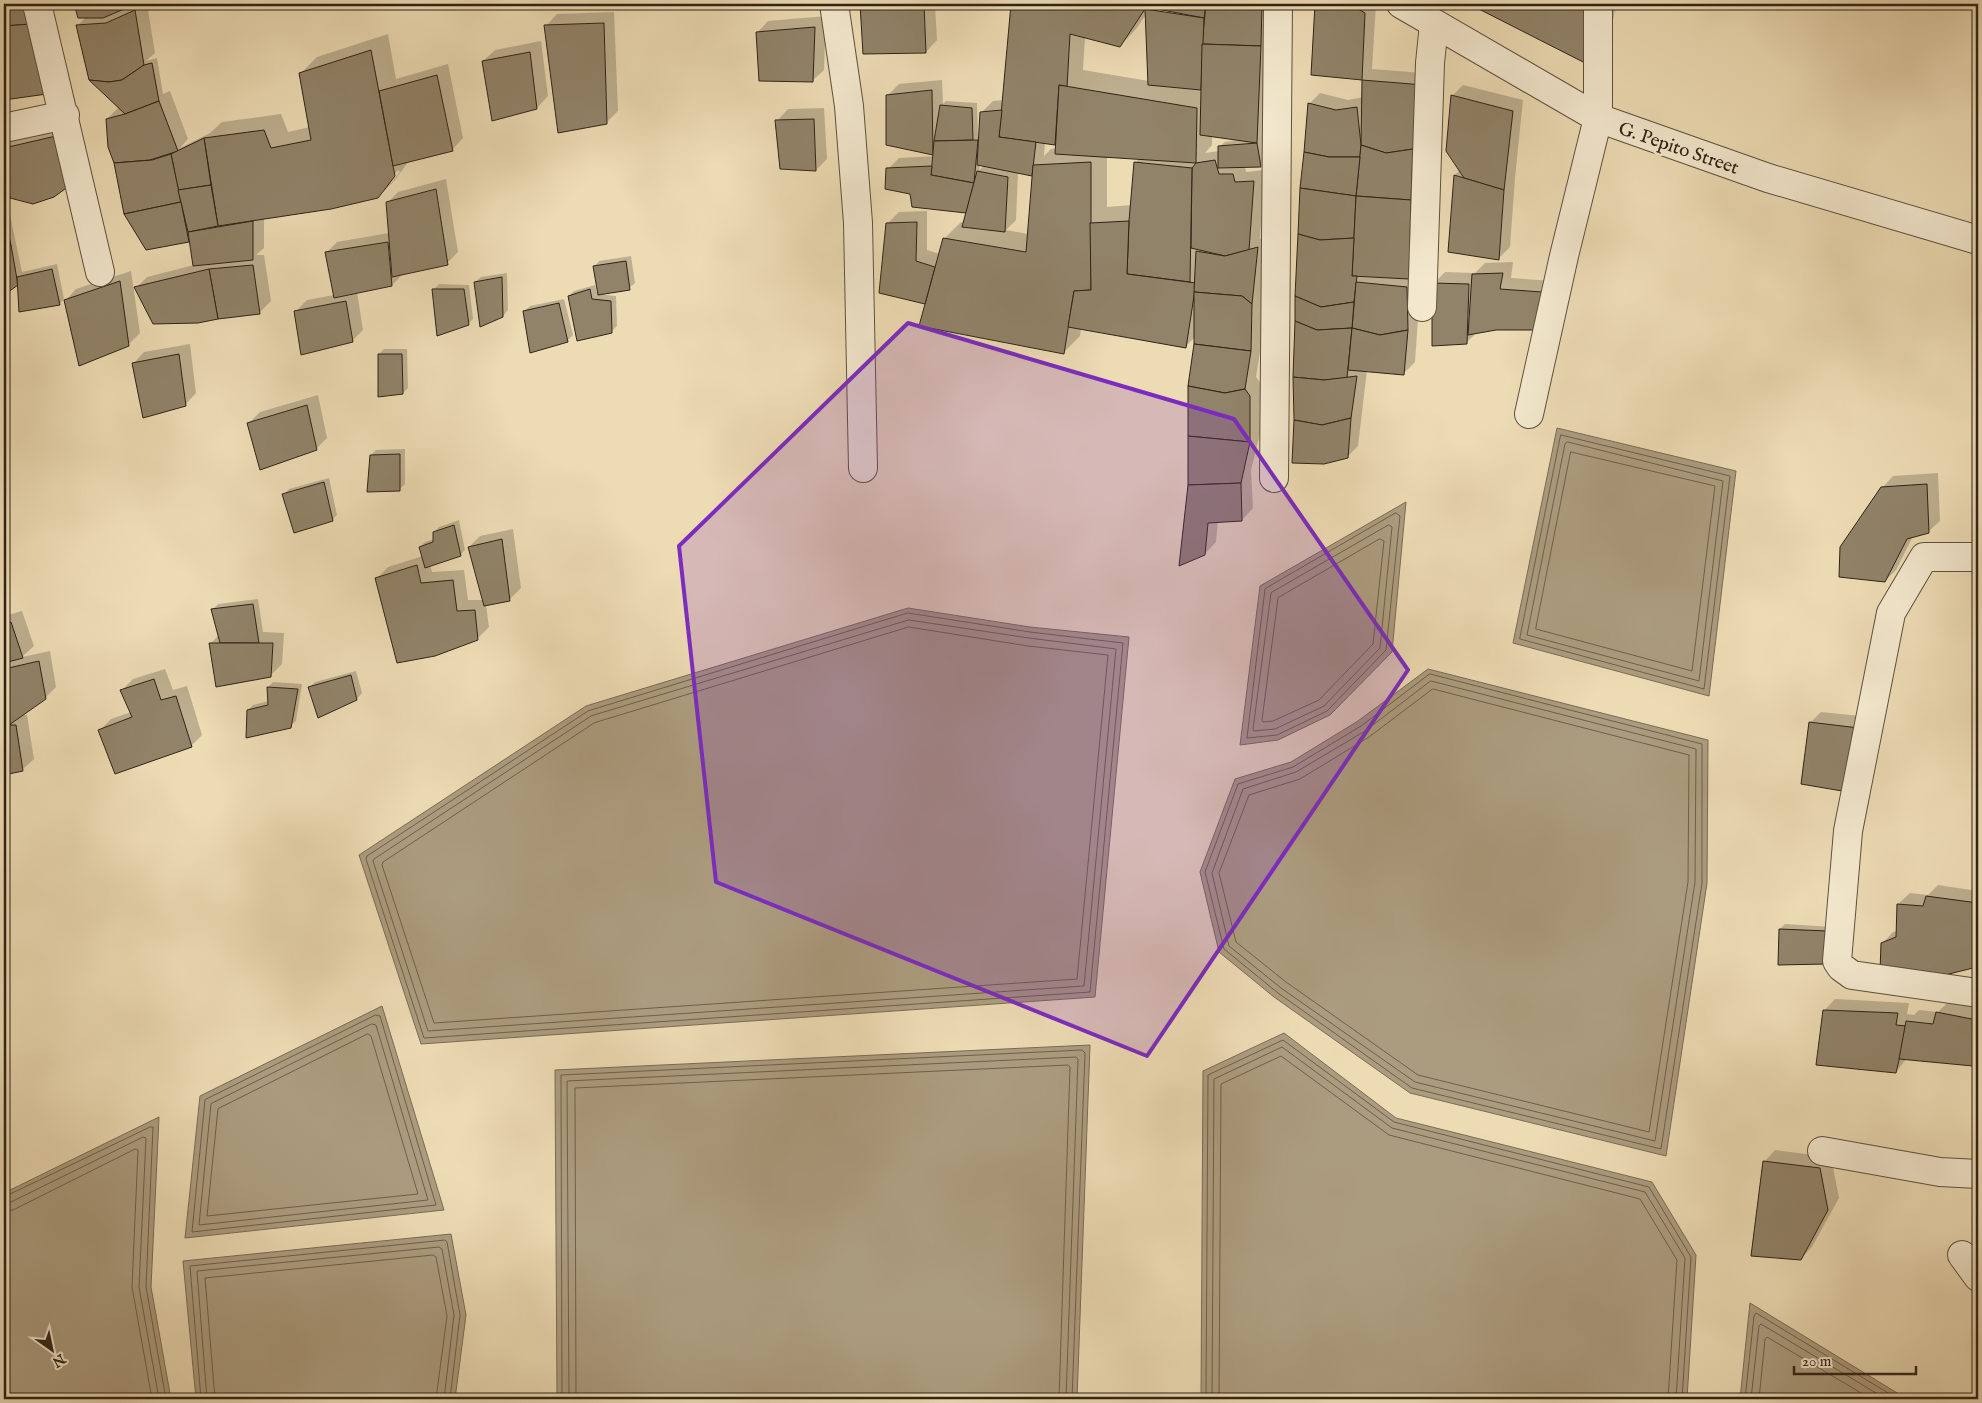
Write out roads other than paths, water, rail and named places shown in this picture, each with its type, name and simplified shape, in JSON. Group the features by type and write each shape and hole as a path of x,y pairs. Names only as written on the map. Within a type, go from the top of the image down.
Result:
{"street":[{"path":"37,4 65,115 100,272"},
{"path":"834,4 849,106 858,223 863,468"},
{"path":"1274,478 1278,4"},
{"name":"G. Pepito Street","path":"1401,4 1598,118 1768,178 1978,240"},
{"path":"1529,414 1564,256 1598,118 1598,4"},
{"path":"1422,307 1430,63 1434,24"},
{"path":"4,128 65,115"},
{"path":"1978,557 1924,557 1891,614 1848,831 1837,961 1841,967 1852,975 1978,993"},
{"path":"1822,1151 1940,1172 1978,1174"},
{"path":"1962,1255 1978,1277"}],"water":[{"path":"1557,428 1736,471 1709,696 1513,643"},
{"path":"1406,502 1392,652 1330,715 1278,740 1240,745 1260,586"},
{"path":"908,608 1030,627 1129,637 1095,997 421,1044 359,855 586,706"},
{"path":"1428,669 1708,740 1707,883 1666,1156 1410,1093 1274,997 1219,952 1200,872 1235,779 1291,762 1358,721"},
{"path":"382,1006 444,1210 185,1238 200,1096"},
{"path":"1284,1033 1396,1118 1652,1182 1696,1255 1687,1399 1201,1399 1203,1071"},
{"path":"1090,1045 1077,1399 557,1399 555,1070"},
{"path":"159,1117 151,1287 171,1399 4,1399 4,1193"},
{"path":"451,1234 466,1315 455,1399 196,1399 183,1261"},
{"path":"1750,1303 1907,1399 1740,1399"}]}
